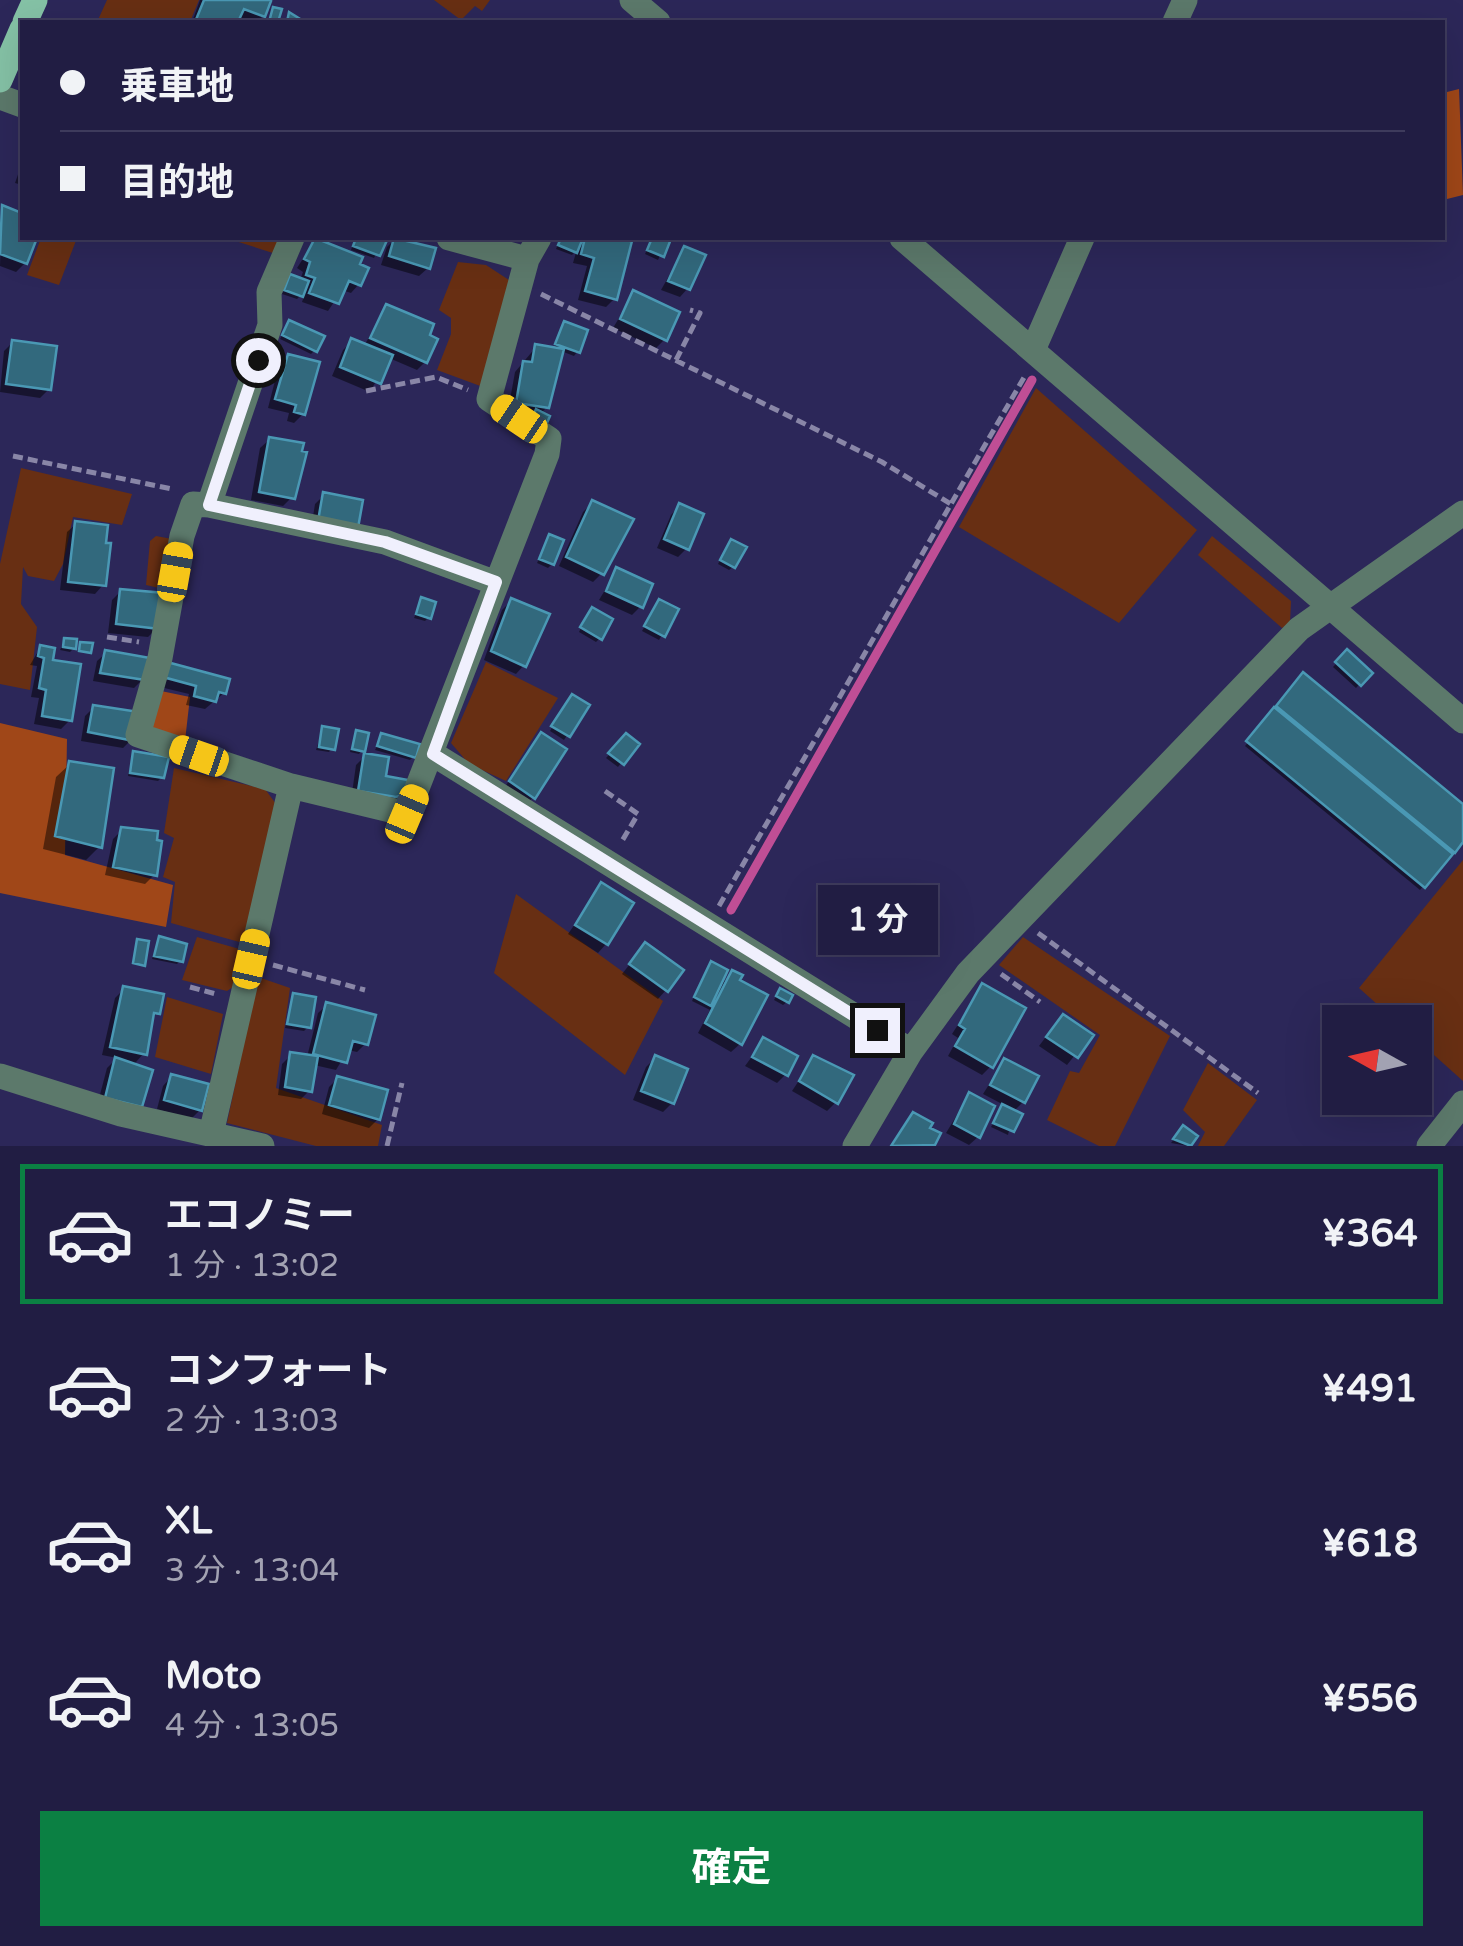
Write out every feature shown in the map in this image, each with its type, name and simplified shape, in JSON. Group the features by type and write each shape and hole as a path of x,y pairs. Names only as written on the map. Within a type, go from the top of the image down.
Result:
{"main road":[{"path":"0,80 20,35"}],"street":[{"path":"633,6 655,20"},
{"path":"210,501 270,325 269,292 291,240"},
{"path":"456,240 528,260 489,399 549,439 433,754 407,814 291,786 138,735 160,658 182,536 193,504 210,501 385,542 496,582"},
{"path":"904,240 1463,721"},
{"path":"1035,352 1081,240"},
{"path":"855,1146 911,1051 981,960 1299,629 1463,513"},
{"path":"433,754 911,1051"},
{"path":"211,1134 291,786"},
{"path":"0,1076 121,1114 262,1146"},
{"path":"1429,1146 1463,1103"}],"path":[{"path":"528,260 676,360 882,462 951,504"},
{"path":"676,360 700,313 690,310"},
{"path":"706,927 1035,352"},
{"path":"366,390 436,377 489,399"},
{"path":"13,456 210,501"},
{"path":"606,791 638,814 608,864"},
{"path":"1020,920 1258,1093"},
{"path":"251,959 364,990"},
{"path":"981,960 1040,1002"},
{"path":"388,1146 402,1083"}],"shaded area":[{"path":"107,0 199,0 191,20 98,20"},
{"path":"434,0 490,0 482,11 475,6 461,20"},
{"path":"1459,89 1463,195 1445,200 1445,92"},
{"path":"40,240 76,240 59,285 27,275"},
{"path":"232,240 280,240 276,254"},
{"path":"458,262 486,265 509,280 483,387 437,370 451,334 451,318 439,310"},
{"path":"1036,388 1197,530 1119,623 959,527"},
{"path":"21,468 132,494 122,525 73,517 63,564 54,581 28,576 23,567 21,604 37,627 30,690 0,684 0,564"},
{"path":"156,536 172,539 163,589 146,585 150,541"},
{"path":"1212,536 1291,601 1290,623 1282,628 1198,555"},
{"path":"486,662 558,698 506,781 469,764 451,743"},
{"path":"161,691 190,697 185,741 150,733"},
{"path":"0,723 67,739 65,855 173,885 166,927 0,893"},
{"path":"174,768 265,789 276,804 243,943 171,923 175,882 163,877 174,838 164,833"},
{"path":"1463,860 1463,1081 1432,1053 1432,1005 1378,1005 1359,988"},
{"path":"516,894 663,1001 625,1075 494,973"},
{"path":"197,937 243,950 233,987 227,991 182,980"},
{"path":"1023,937 1170,1036 1115,1146 1099,1146 1047,1120 1070,1071 1079,1073 1100,1035 999,965"},
{"path":"258,977 290,988 276,1088 382,1125 378,1146 316,1146 227,1123"},
{"path":"167,997 223,1014 211,1074 155,1057"},
{"path":"1208,1063 1257,1100 1224,1146 1198,1146 1205,1132 1183,1110"}],"building":[{"path":"204,0 271,1 265,17 244,9 239,20 196,20"},
{"path":"273,7 282,9 279,20 270,20"},
{"path":"2,205 20,212 20,240 36,240 27,264 0,254"},
{"path":"314,240 320,240 363,257 360,264 369,268 361,286 349,281 339,304 309,293 315,278 306,275 310,262 304,259"},
{"path":"355,240 387,240 380,256 353,246"},
{"path":"393,240 436,248 430,269 389,256"},
{"path":"560,240 582,240 577,253 558,245"},
{"path":"584,240 632,241 617,300 585,291 594,258 581,254"},
{"path":"651,240 671,240 664,257 647,250"},
{"path":"684,246 706,255 690,290 668,281"},
{"path":"290,274 309,281 303,297 284,290"},
{"path":"633,290 680,312 667,341 620,319"},
{"path":"386,304 434,324 430,335 438,339 427,363 370,338"},
{"path":"289,320 325,336 317,352 282,335"},
{"path":"564,321 588,330 580,353 555,344"},
{"path":"351,338 393,355 381,384 340,367"},
{"path":"12,340 57,346 51,390 6,384"},
{"path":"535,344 564,349 549,408 516,403 523,361 532,362"},
{"path":"288,354 320,362 305,415 294,412 296,405 275,399"},
{"path":"536,409 550,416 546,425 532,418"},
{"path":"269,437 304,443 302,451 307,452 295,499 259,492"},
{"path":"323,492 363,500 358,528 318,521"},
{"path":"592,500 634,519 604,575 566,557"},
{"path":"679,503 704,514 689,550 664,539"},
{"path":"75,521 108,525 106,543 111,543 106,586 68,582"},
{"path":"549,534 564,540 554,565 539,559"},
{"path":"731,539 747,547 735,568 720,560"},
{"path":"616,567 653,584 643,608 606,591"},
{"path":"120,589 164,593 160,629 116,624"},
{"path":"421,597 436,602 431,619 416,614"},
{"path":"511,598 550,614 526,667 491,651"},
{"path":"659,599 679,609 665,637 644,626"},
{"path":"592,607 613,619 602,640 580,627"},
{"path":"64,638 77,639 76,649 63,647"},
{"path":"80,642 93,643 91,653 79,651"},
{"path":"40,645 55,648 53,660 81,664 72,721 42,716 46,690 39,688 44,658 38,656"},
{"path":"1347,649 1373,673 1361,686 1335,662"},
{"path":"105,650 150,658 145,680 100,673"},
{"path":"167,662 230,679 226,694 219,692 216,702 194,696 196,686 163,677"},
{"path":"1303,672 1463,804 1463,842 1455,853 1276,706"},
{"path":"572,694 590,705 570,737 551,726"},
{"path":"93,705 139,712 134,741 88,732"},
{"path":"1274,707 1453,854 1425,888 1246,741"},
{"path":"322,726 339,729 335,750 319,747"},
{"path":"356,730 369,733 365,752 352,749"},
{"path":"541,732 567,749 535,799 509,781"},
{"path":"381,733 420,744 416,758 377,746"},
{"path":"626,733 640,744 624,765 608,753"},
{"path":"133,751 169,757 164,778 130,773"},
{"path":"364,753 389,757 386,776 408,780 406,794 396,797 358,791"},
{"path":"69,761 114,768 102,848 55,836"},
{"path":"121,827 158,831 157,840 162,841 157,876 113,867"},
{"path":"601,882 634,903 608,945 575,925"},
{"path":"159,936 187,944 183,962 154,956"},
{"path":"137,939 149,941 145,966 133,963"},
{"path":"645,942 684,970 668,992 629,964"},
{"path":"711,961 728,970 711,1006 694,997"},
{"path":"732,970 743,975 740,980 768,995 742,1045 705,1023"},
{"path":"982,983 1026,1008 993,1068 955,1046 965,1029 959,1025"},
{"path":"123,986 164,994 160,1014 154,1013 147,1055 110,1047"},
{"path":"780,988 793,995 789,1003 776,996"},
{"path":"293,993 316,997 311,1028 287,1024"},
{"path":"326,1002 376,1015 368,1045 353,1041 347,1063 313,1054"},
{"path":"1063,1014 1094,1035 1078,1058 1046,1037"},
{"path":"763,1037 798,1056 788,1076 752,1057"},
{"path":"290,1052 318,1056 312,1092 285,1087"},
{"path":"655,1055 688,1069 674,1104 641,1091"},
{"path":"813,1055 854,1075 838,1104 799,1081"},
{"path":"115,1057 153,1070 142,1107 105,1098"},
{"path":"1004,1058 1039,1076 1025,1103 990,1085"},
{"path":"171,1074 209,1084 202,1111 164,1100"},
{"path":"337,1076 388,1090 380,1120 329,1105"},
{"path":"969,1092 995,1106 980,1138 954,1124"},
{"path":"1002,1104 1023,1114 1014,1132 993,1123"},
{"path":"913,1112 933,1123 930,1128 941,1133 935,1145 891,1146"},
{"path":"1183,1125 1198,1136 1191,1146 1173,1139"}],"waterway":[{"path":"731,910 1032,380"}],"route":[{"path":"258,360 209,505 385,542 496,582 433,754 877,1030"}]}
